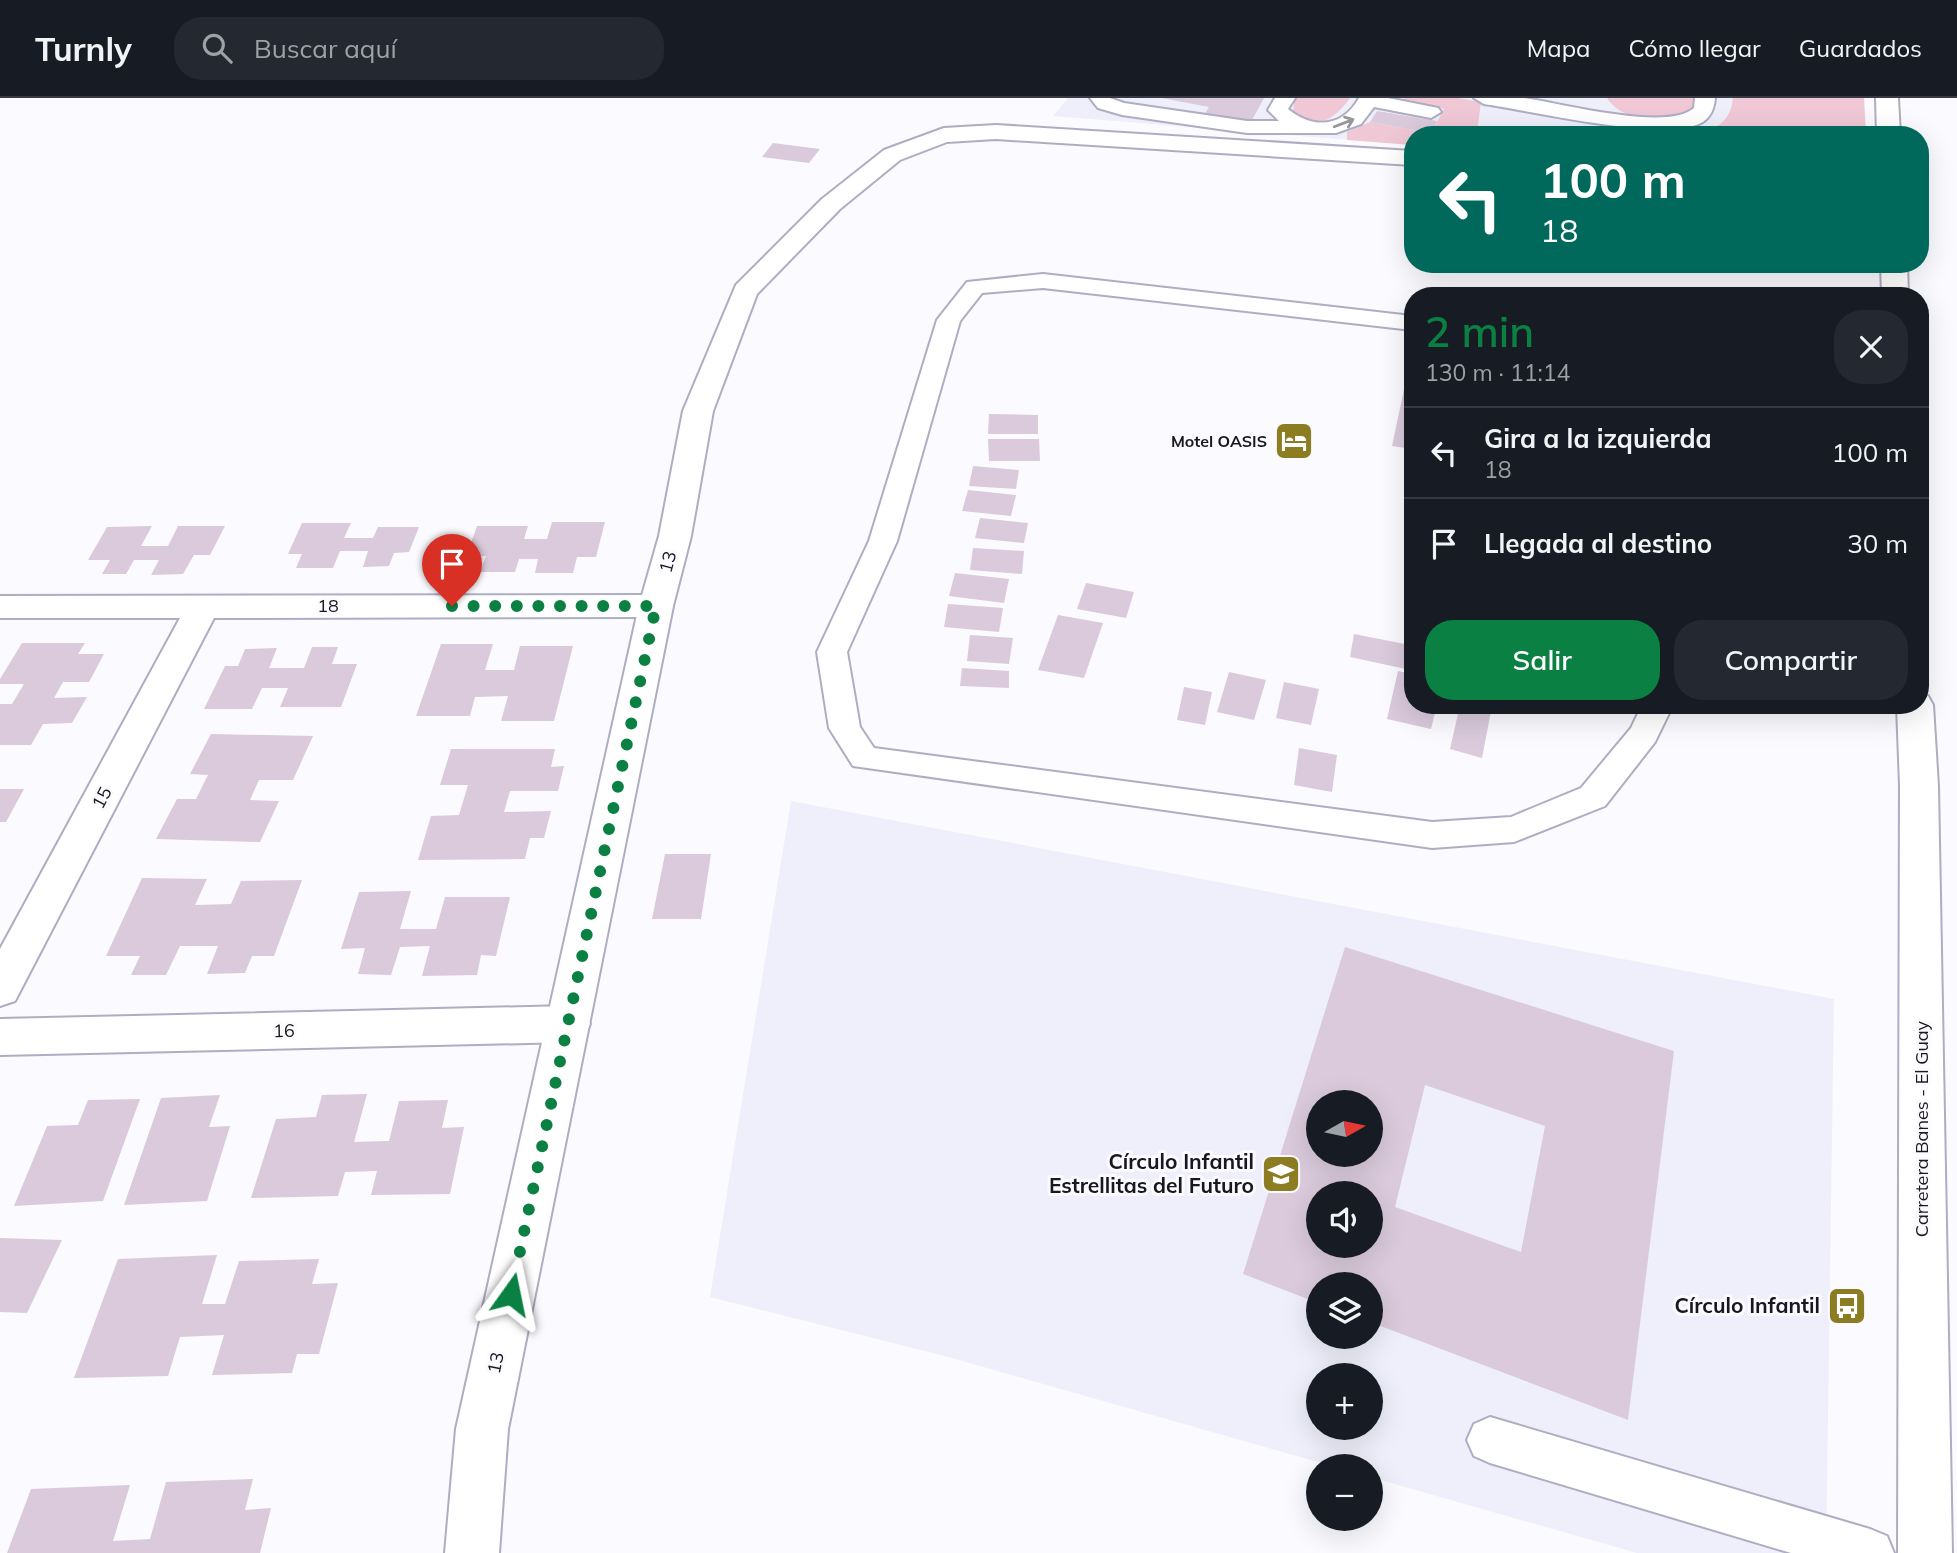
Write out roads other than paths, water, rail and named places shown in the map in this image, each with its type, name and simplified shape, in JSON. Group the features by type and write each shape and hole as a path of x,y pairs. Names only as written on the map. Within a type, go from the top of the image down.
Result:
{"street":[{"path":"1887,98 1889,126"},
{"name":"13","path":"472,1553 482,1429 656,606 675,536 698,411 745,291 831,204 892,155 944,135 996,132 1404,158"},
{"name":"18","path":"0,607 656,606"},
{"name":"15","path":"0,989 203,607"},
{"name":"Carretera Banes - El Guay","path":"1915,714 1919,786 1925,1553"},
{"name":"16","path":"0,1037 569,1024"}],"lane":[{"path":"1100,98 1105,104 1122,109 1247,127 1333,128 1346,125 1357,118 1369,99 1432,112"},
{"path":"1285,98 1278,110 1285,118 1313,127"},
{"path":"1485,98 1587,105 1650,124 1679,123 1694,119 1704,110 1705,98"},
{"path":"1404,322 1043,281 975,287 949,320 883,541 832,652 845,728 864,758 1432,835 1514,829 1593,797 1644,734 1654,714"},
{"path":"1490,1440 1870,1553"}],"place":[{"name":"Motel OASIS","path":"1294,441"},
{"name":"Círculo Infantil Estrellitas del Futuro","path":"1281,1174"},
{"name":"Círculo Infantil","path":"1847,1306"}]}
